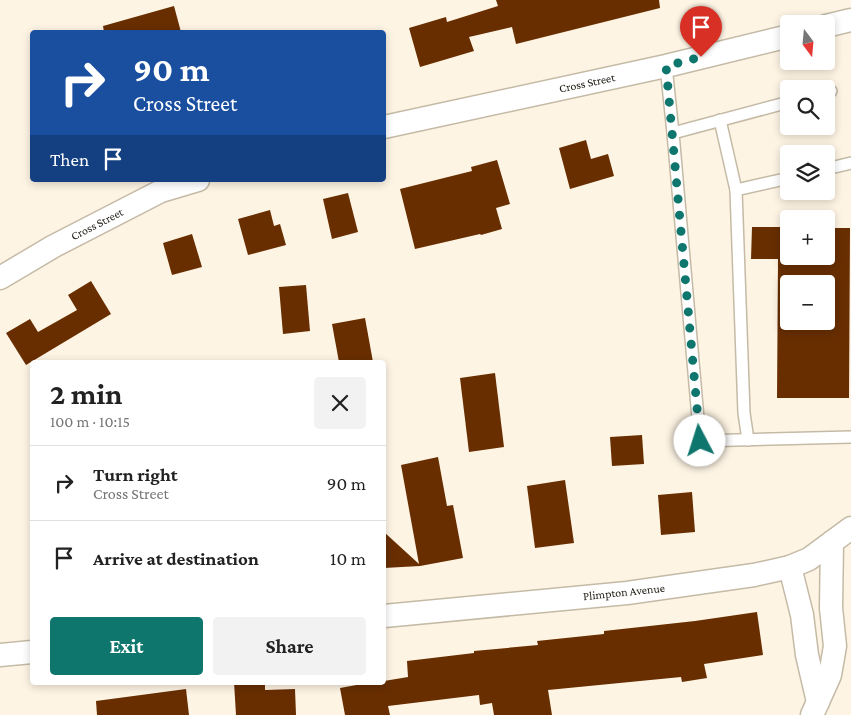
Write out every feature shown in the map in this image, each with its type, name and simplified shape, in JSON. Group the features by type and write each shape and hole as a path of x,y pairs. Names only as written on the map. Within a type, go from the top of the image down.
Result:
{"street":[{"path":"835,24 851,20"},
{"name":"Cross Street","path":"386,127 666,66 780,38"},
{"name":"Cross Street","path":"0,278 54,246 161,191 191,182"},
{"name":"Plimpton Avenue","path":"386,616 637,591 754,575 790,567 809,558 851,528"},
{"path":"815,708 830,675 834,646 831,608 832,542"},
{"path":"790,567 802,615 815,708"},
{"path":"0,655 30,652"}],"lane":[{"path":"666,66 700,441 851,437"},
{"path":"673,133 780,104"},
{"path":"720,120 736,190 744,413 748,440"},
{"path":"835,167 851,163"},
{"path":"736,190 780,180"}],"building":[{"path":"496,0 659,0 660,8 516,44 512,27 469,37 474,51 420,67 409,28 446,17 447,22 498,6"},
{"path":"174,6 180,30 104,30 103,26"},
{"path":"586,140 591,159 608,154 614,176 570,189 559,148"},
{"path":"497,160 510,204 496,208 502,229 415,249 400,189 472,171 471,167"},
{"path":"348,193 358,232 332,239 323,199"},
{"path":"270,210 274,226 280,224 286,245 248,255 238,219"},
{"path":"752,227 780,227 780,265 835,265 835,228 850,228 849,398 777,398 778,259 751,259"},
{"path":"192,234 202,267 172,275 163,243"},
{"path":"91,281 111,314 34,360 30,360 30,363 26,365 6,333 30,319 38,332 77,310 68,295"},
{"path":"306,285 310,331 283,334 279,287"},
{"path":"365,318 373,360 339,360 332,324"},
{"path":"495,373 504,447 469,452 460,378"},
{"path":"642,435 644,464 612,466 610,437"},
{"path":"438,457 447,506 453,505 463,558 420,566 386,568 386,534 419,564 401,465"},
{"path":"565,480 574,543 535,548 527,486"},
{"path":"692,492 695,532 661,535 658,495"},
{"path":"757,612 763,655 704,664 707,678 682,682 681,677 548,690 552,715 494,715 492,703 480,705 479,695 388,706 390,715 345,715 340,688 356,685 386,685 386,681 408,677 407,661 474,653 474,651 538,645 537,641 604,634 604,631"},
{"path":"234,685 265,685 265,690 295,689 296,715 236,715"},
{"path":"186,689 189,715 97,715 96,701"}],"route":[{"path":"700,441 666,66 701,57"}]}
